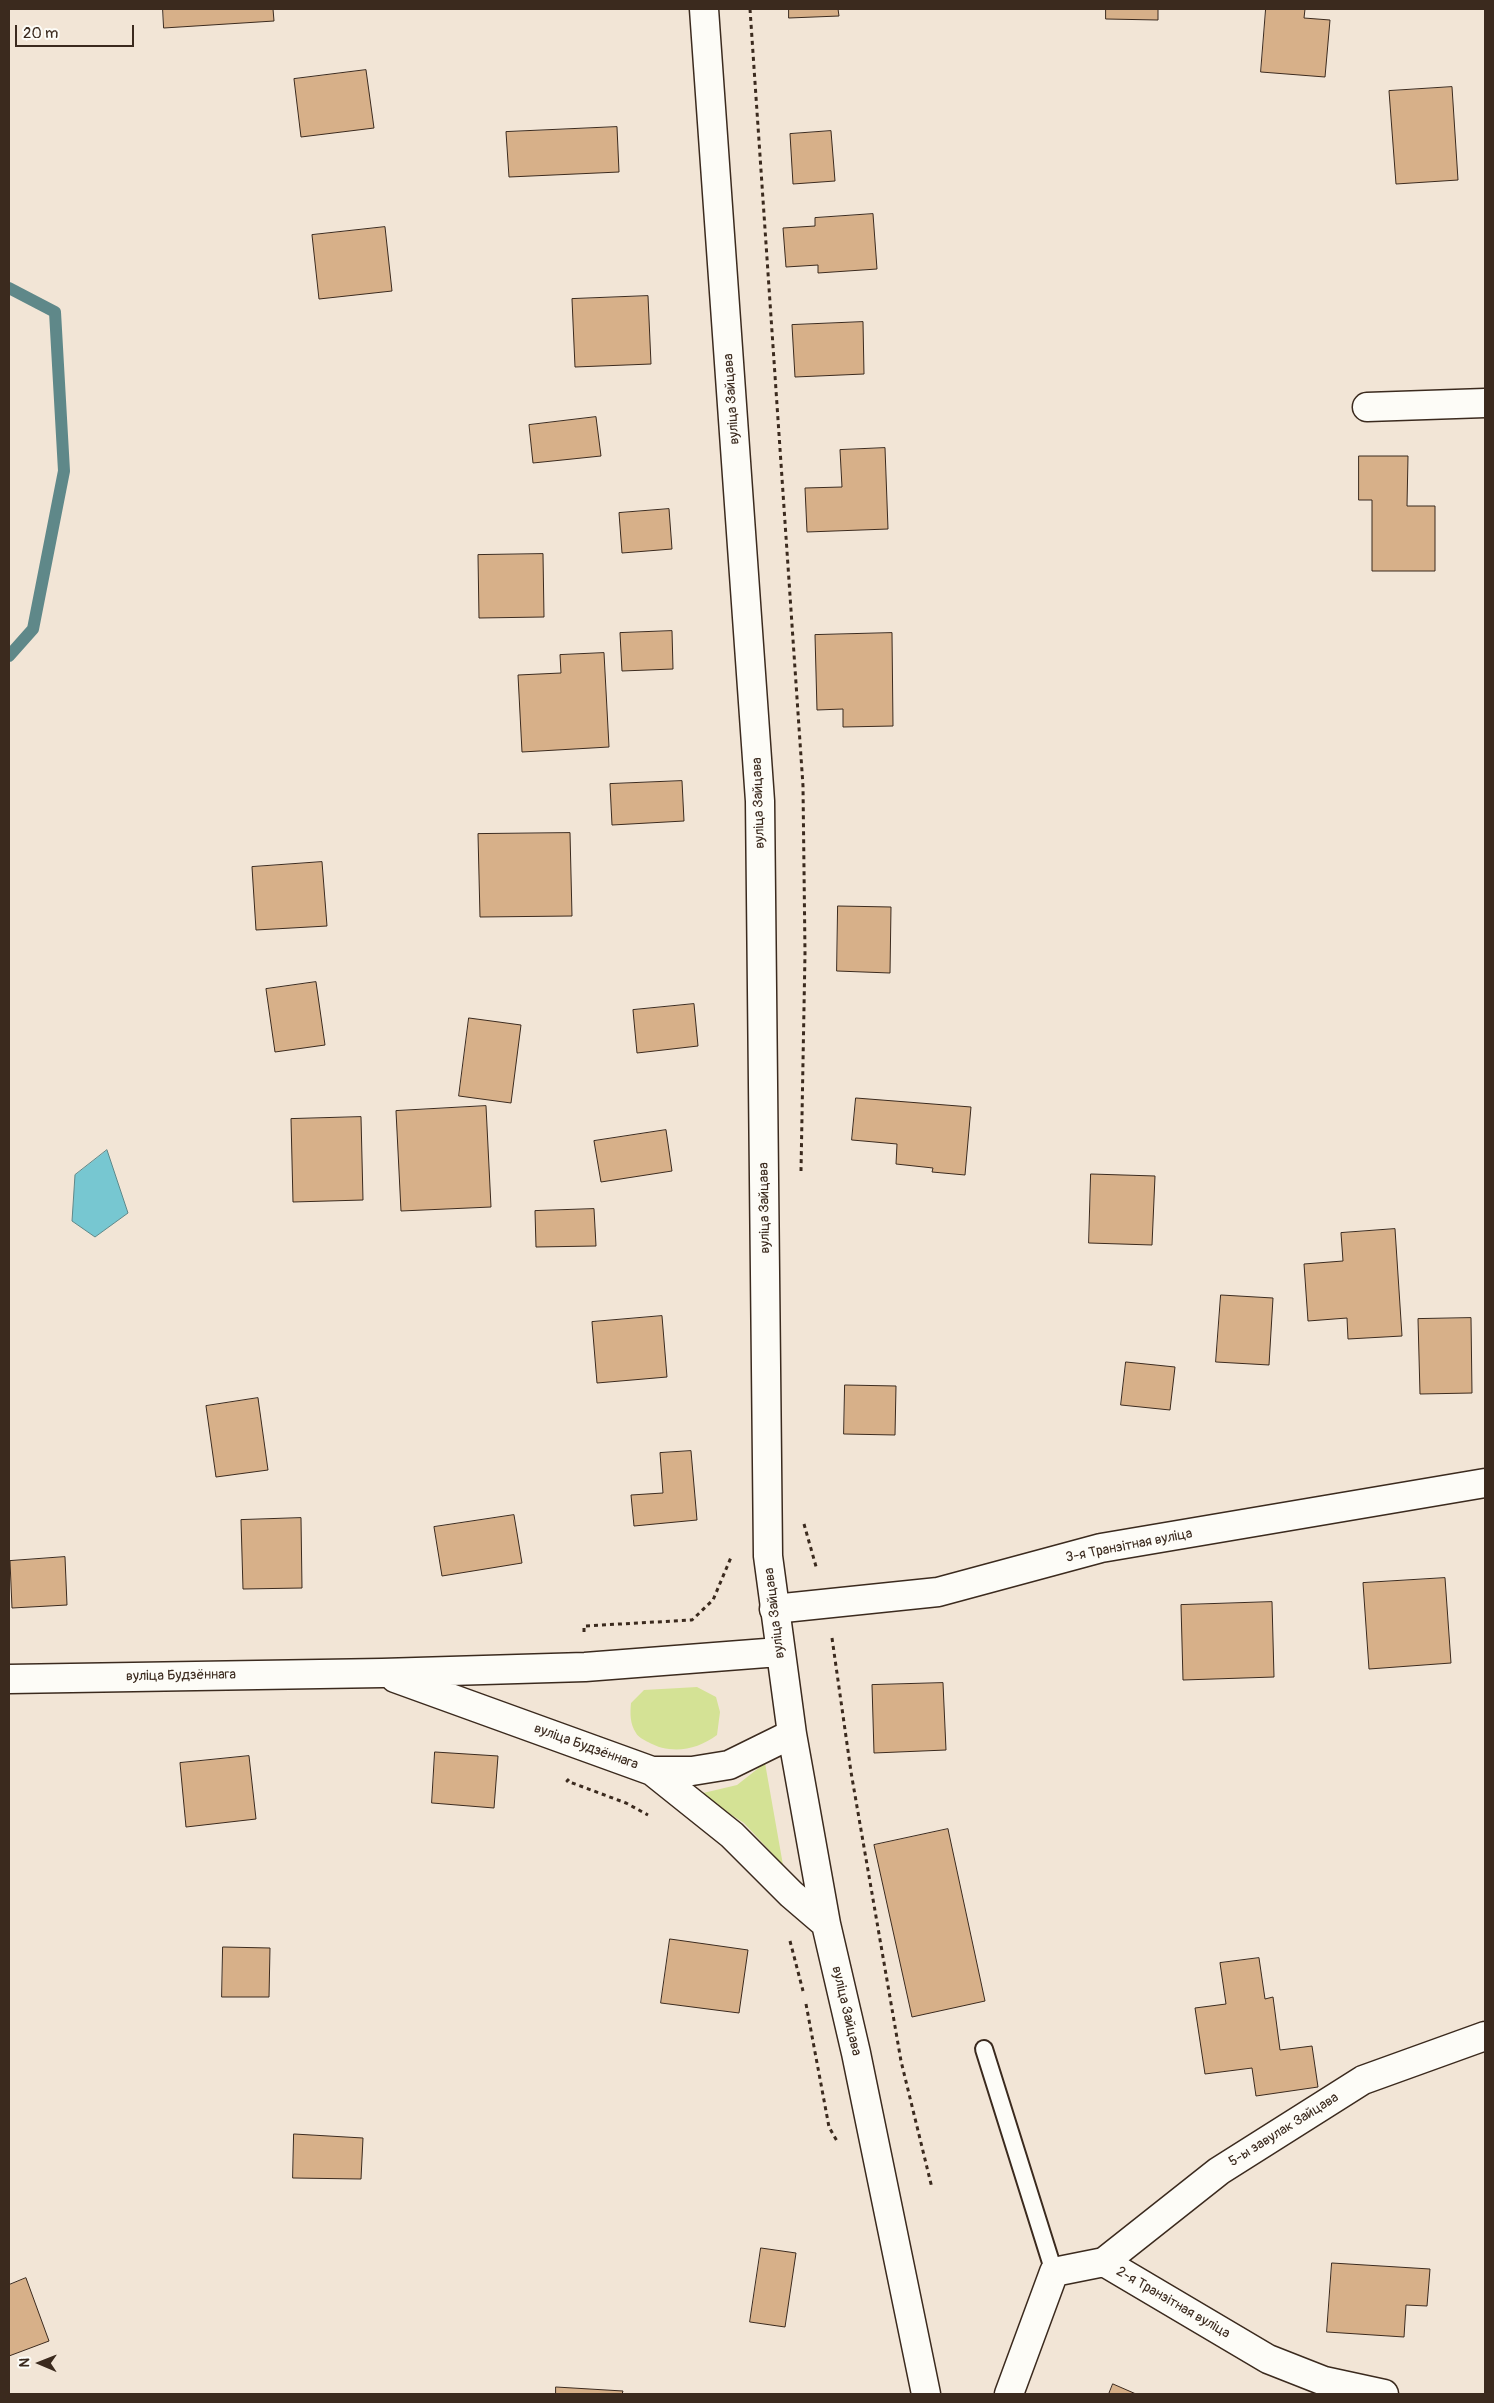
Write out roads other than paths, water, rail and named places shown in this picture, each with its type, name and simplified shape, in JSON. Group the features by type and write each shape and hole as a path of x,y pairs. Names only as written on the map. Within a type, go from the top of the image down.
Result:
{"street":[{"name":"вуліца Зайцава","path":"704,9 760,801 768,1556 779,1652 826,1924 858,2062 926,2394"},
{"path":"1367,406 1485,403"},
{"name":"3-я Транзітная вуліца","path":"774,1609 938,1592 1101,1548 1485,1483"},
{"name":"вуліца Будзённага","path":"9,1679 382,1673 585,1667 779,1652"},
{"name":"вуліца Будзённага","path":"382,1673 652,1771 692,1771 729,1765 792,1734"},
{"path":"652,1771 732,1835 791,1894 826,1924"},
{"name":"5-ы завулак Зайцава","path":"1104,2262 1220,2171 1363,2080 1485,2036"},
{"name":"2-я Транзітная вуліца","path":"1054,2272 1104,2262 1268,2359 1324,2381 1384,2394"},
{"path":"1009,2394 1054,2272"}],"lane":[{"path":"984,2049 1054,2272"}],"water":[{"path":"107,1150 128,1213 95,1237 72,1221 75,1175"}],"waterway":[{"path":"9,288 55,312 64,471 33,629 9,656"}]}
